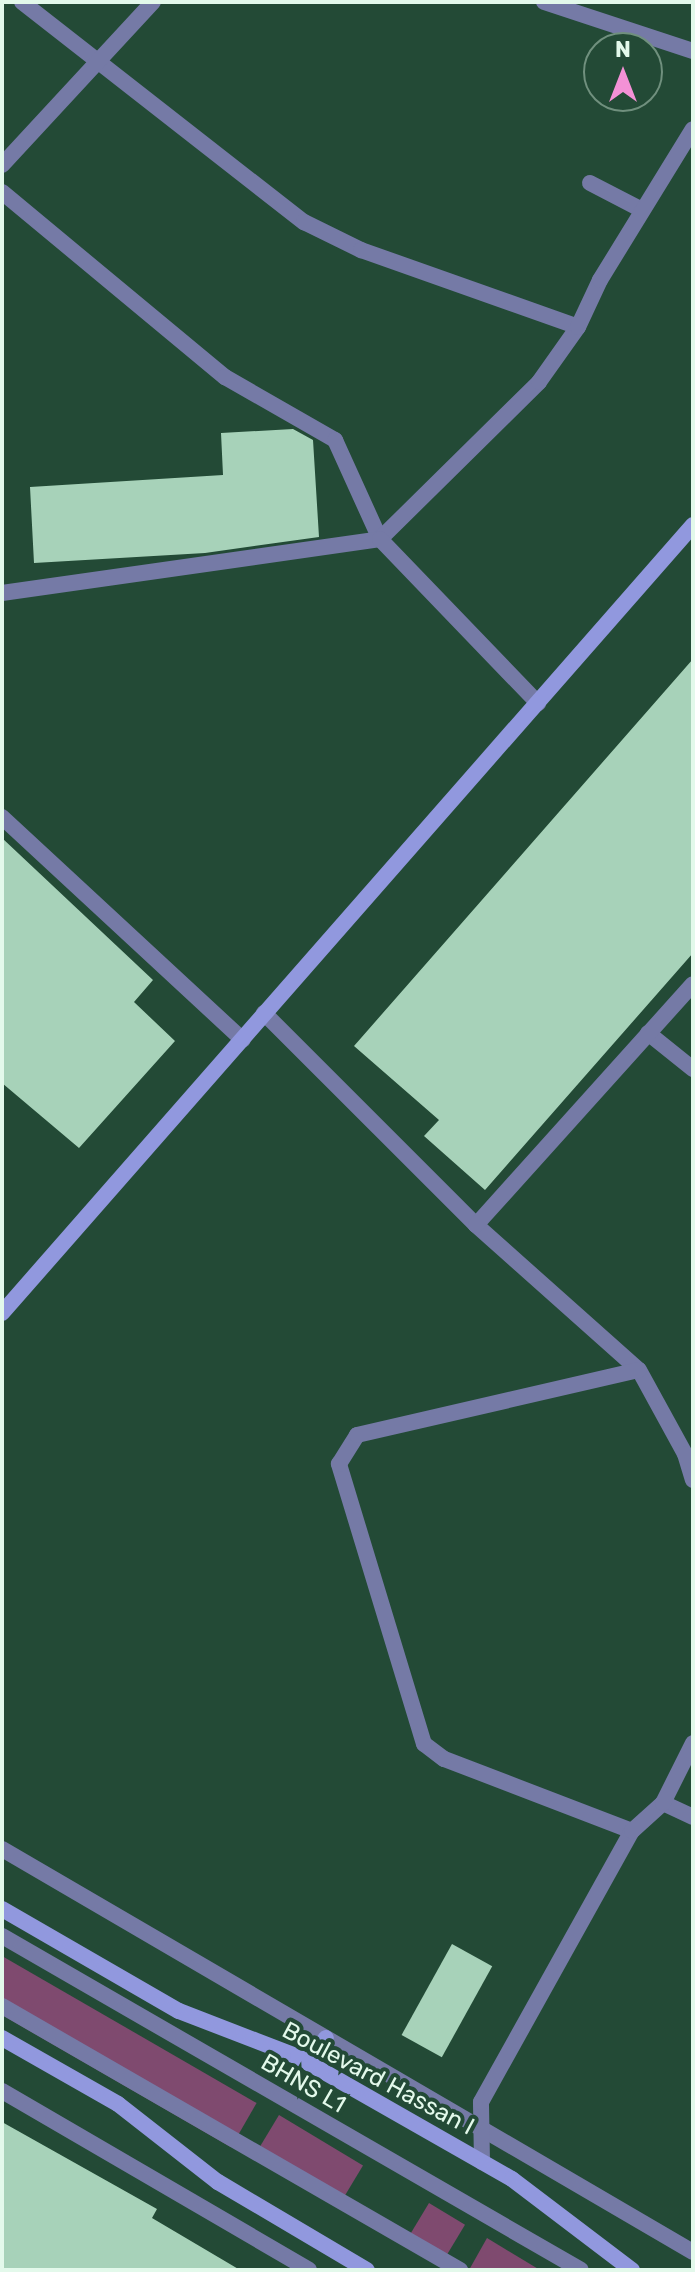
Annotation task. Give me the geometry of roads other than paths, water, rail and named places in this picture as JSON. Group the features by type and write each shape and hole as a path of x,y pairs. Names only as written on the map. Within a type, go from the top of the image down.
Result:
{"main road":[{"path":"2,1313 693,525"},
{"name":"Boulevard Hassan I","path":"2,1909 179,2011 309,2063 482,2162 538,2196 593,2245 632,2270"},
{"path":"2,2038 118,2104 218,2182 367,2270"},
{"path":"309,2063 326,2038"}],"street":[{"path":"22,2 326,235 578,327"},
{"path":"2,165 153,2"},
{"path":"544,2 693,51"},
{"path":"2,593 380,539 539,382 578,327 642,210 693,129"},
{"path":"590,183 642,210"},
{"path":"2,192 225,377 335,440 380,539 538,703"},
{"path":"2,817 243,1040"},
{"path":"476,1225 693,984"},
{"path":"264,1013 476,1225 639,1370 685,1454 693,1480"},
{"path":"648,1033 693,1069"},
{"path":"632,1831 444,1759 424,1744 339,1464 357,1435 639,1370"},
{"path":"482,2162 479,2127 481,2102 632,1831 663,1803 693,1743"},
{"path":"663,1803 693,1817"},
{"path":"2,1849 693,2252"},
{"name":"BHNS L1","path":"2,1936 581,2270"},
{"path":"2,2006 460,2270"},
{"path":"2,2091 309,2270"}]}
